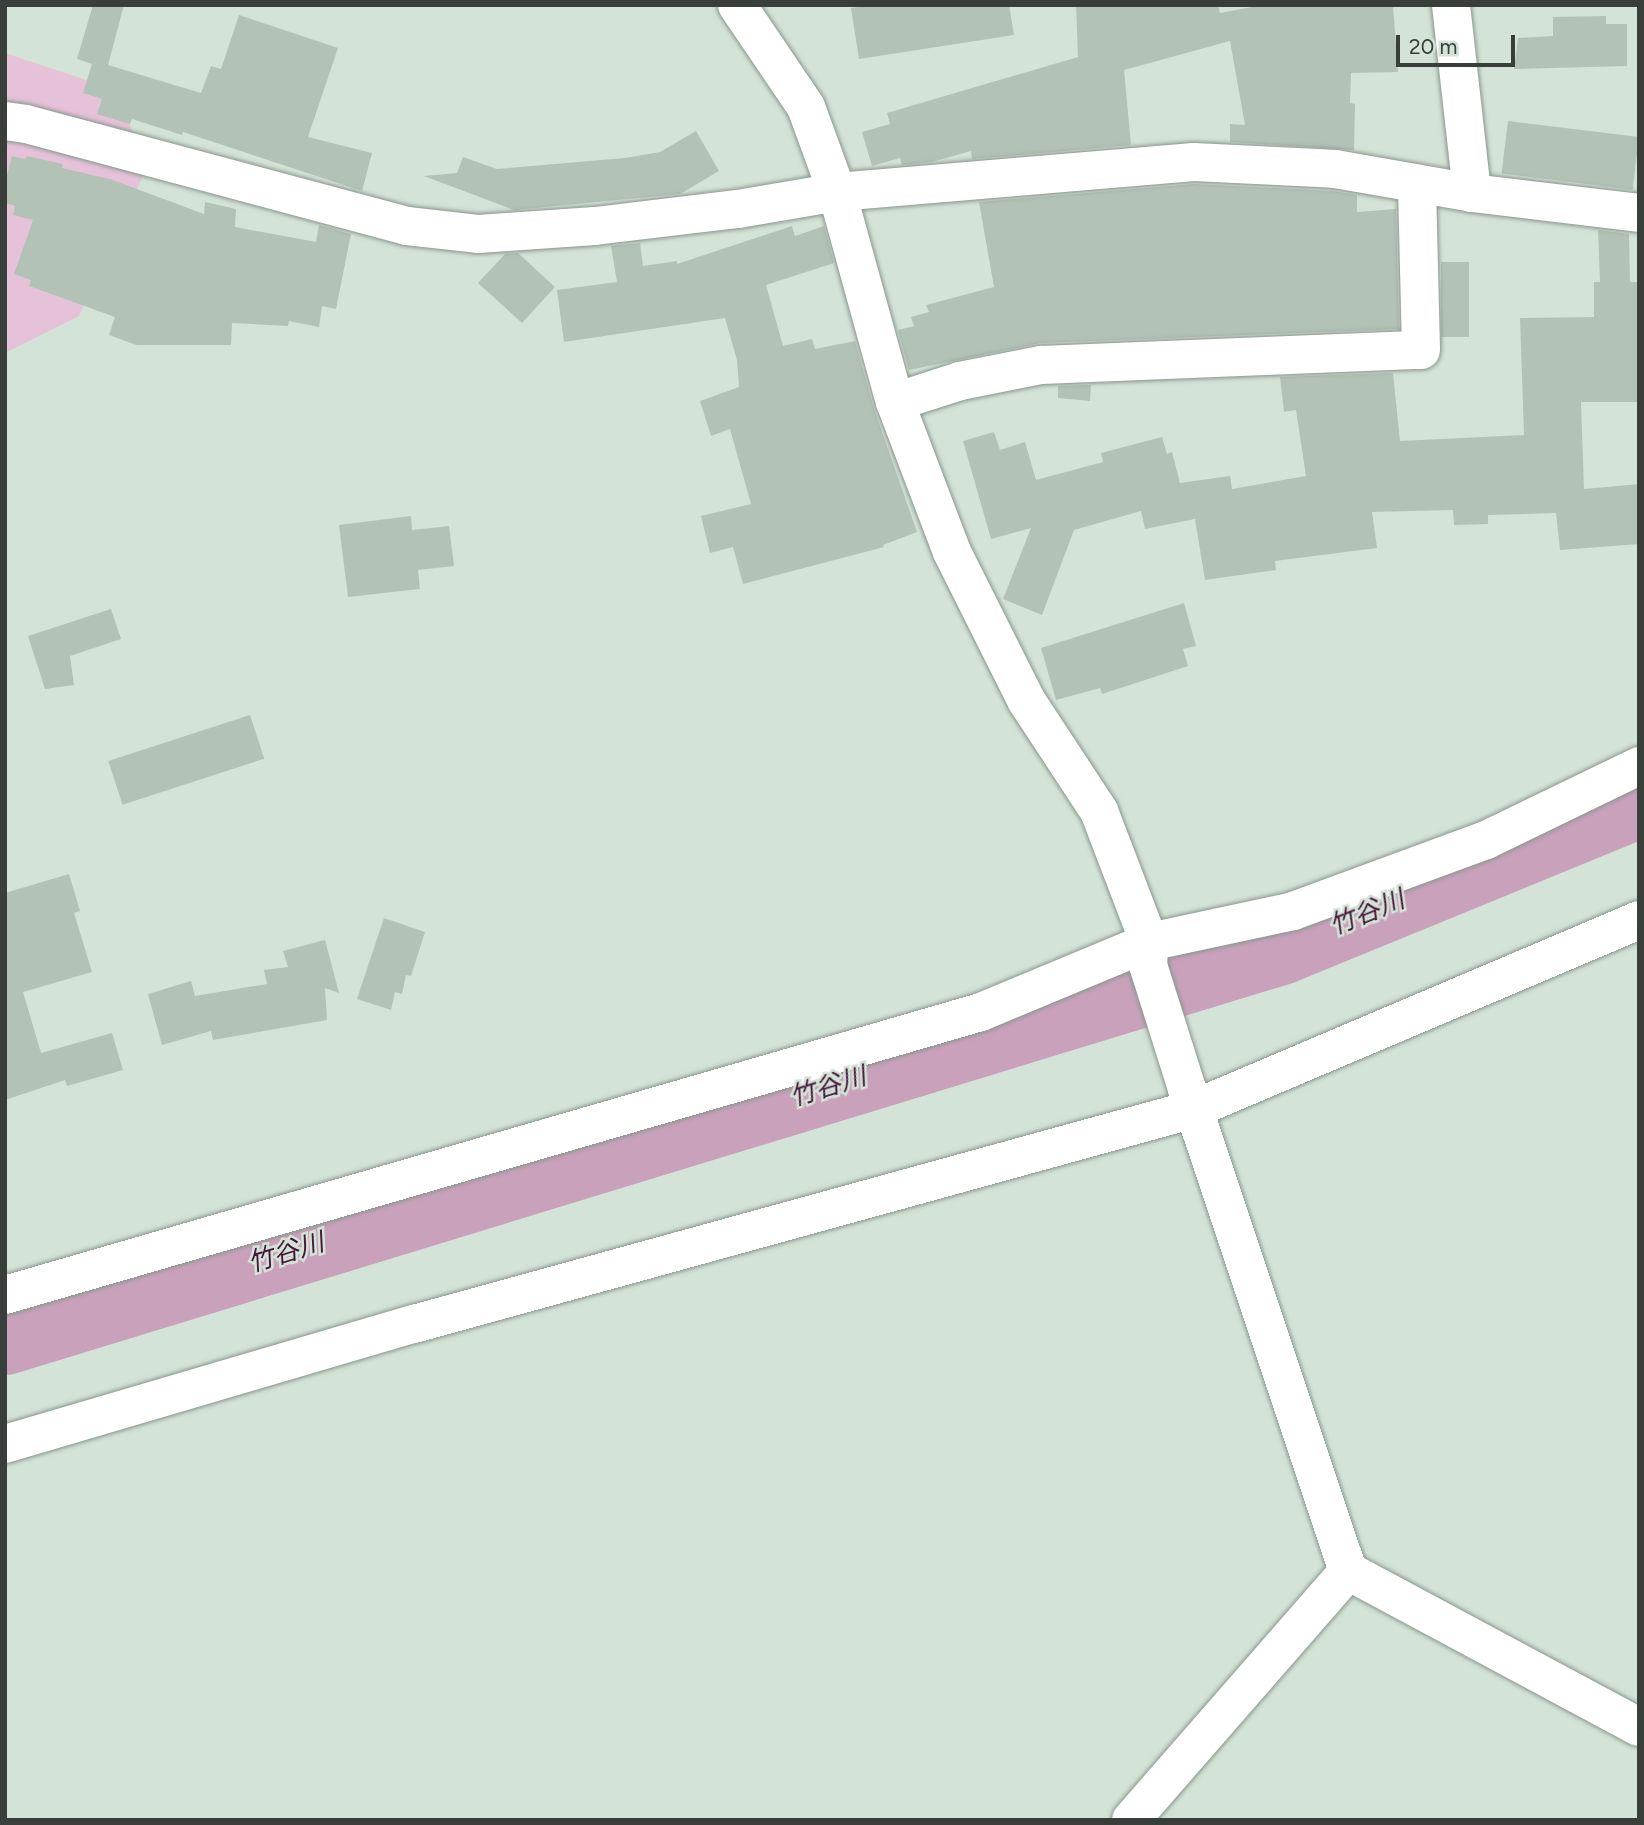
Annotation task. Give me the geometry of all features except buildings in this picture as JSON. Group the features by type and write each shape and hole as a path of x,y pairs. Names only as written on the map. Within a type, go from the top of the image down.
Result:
{"street":[{"path":"737,5 806,107 836,192 895,402 952,552 1026,700 1099,811 1149,953 1191,1099 1348,1571 1639,1727"},
{"path":"1451,5 1472,193"},
{"path":"5,121 26,124 407,226 478,234 595,226 737,209 836,192 1194,162 1335,169 1472,193 1639,213"},
{"path":"895,402 960,381 1041,365 1421,350 1417,184"},
{"path":"5,1295 981,1012 1149,953 1293,911 1486,840 1639,766"},
{"path":"5,1444 1191,1099 1639,920"},
{"path":"1131,1820 1348,1571"}],"shaded area":[{"path":"5,53 120,91 144,174 79,316 5,353"}],"waterway":[{"name":"竹谷川","path":"5,1339 1281,949 1639,802"}]}
